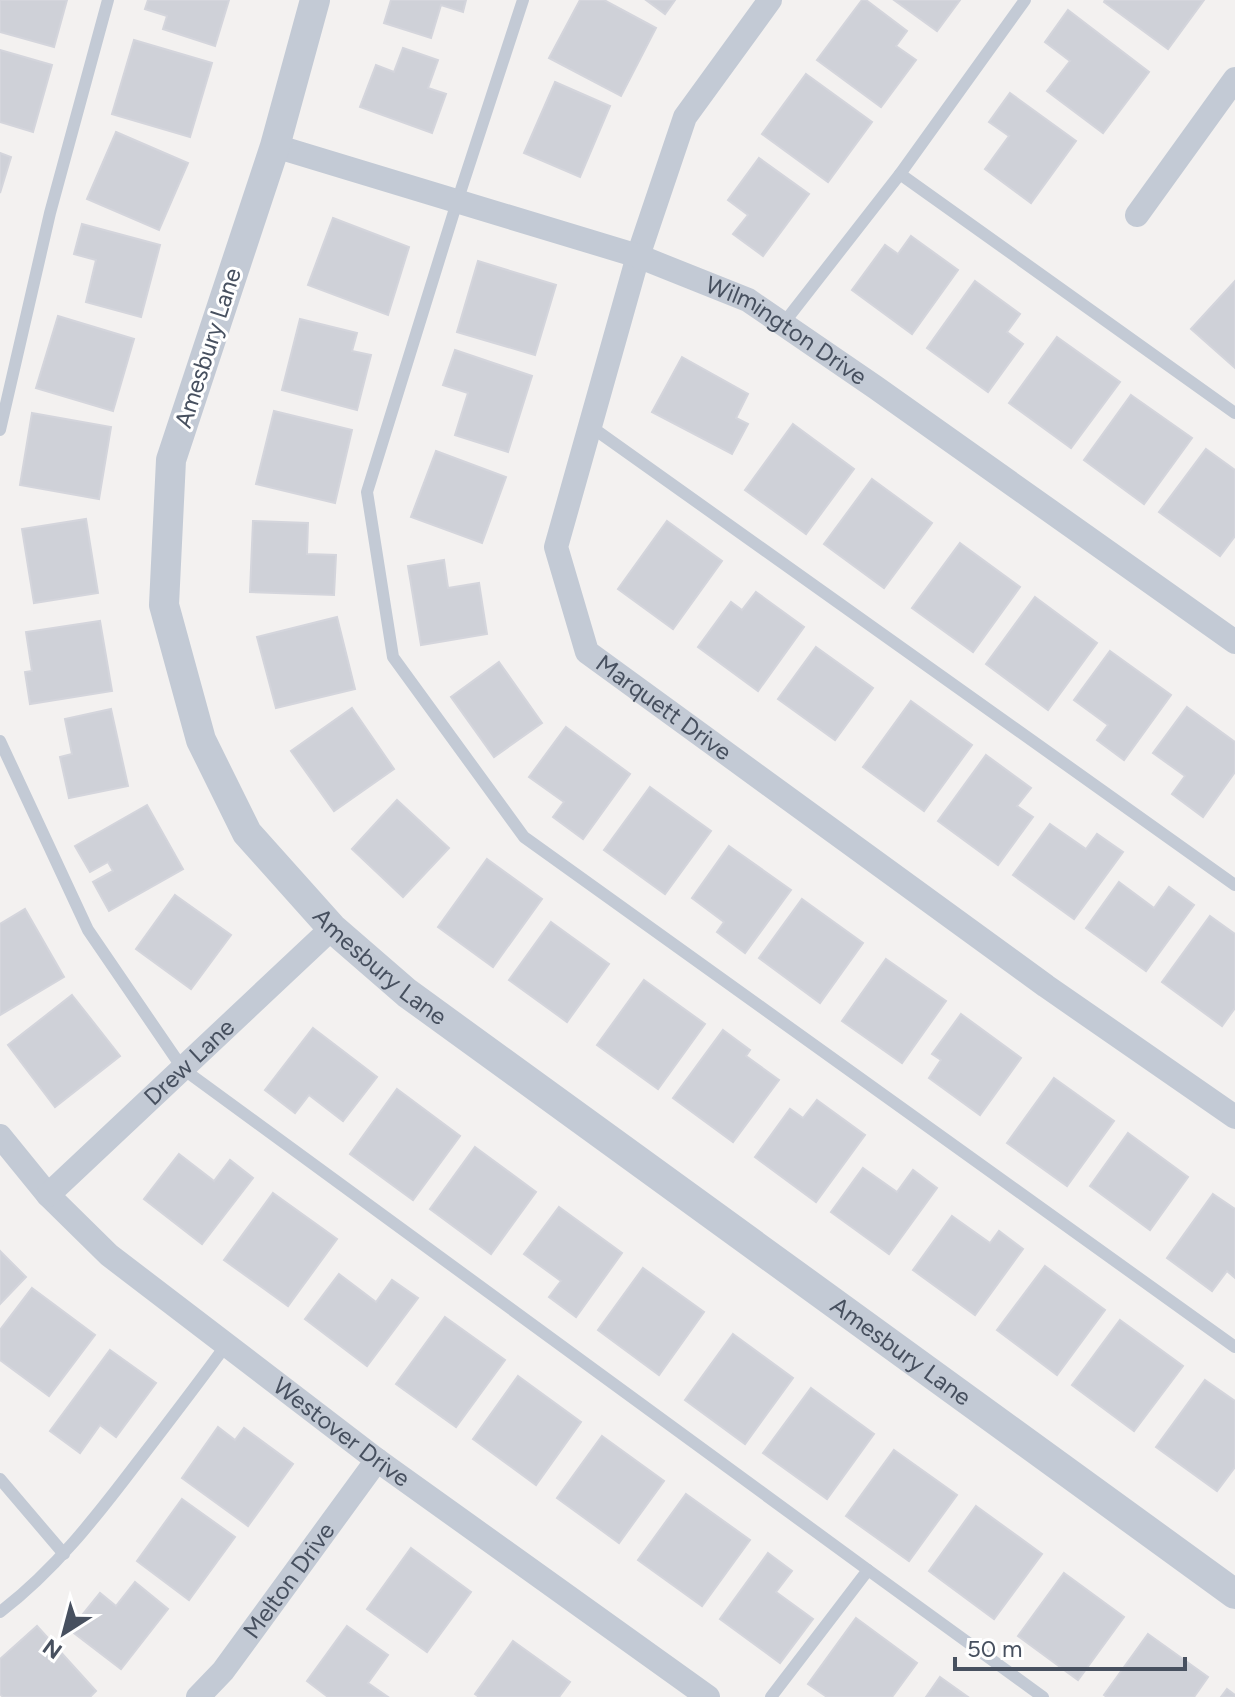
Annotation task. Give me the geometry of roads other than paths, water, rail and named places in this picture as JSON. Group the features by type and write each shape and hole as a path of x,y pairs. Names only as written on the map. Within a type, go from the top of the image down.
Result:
{"street":[{"name":"Amesbury Lane","path":"315,0 275,146 171,460 164,605 201,740 247,833 332,928 407,993 1235,1594"},
{"name":"Marquett Drive","path":"770,0 685,117 638,256 556,547 587,652 1046,986 1235,1117"},
{"path":"1137,215 1235,79"},
{"name":"Wilmington Drive","path":"275,146 638,256 748,300 1235,642"},
{"name":"Drew Lane","path":"48,1195 332,928"},
{"name":"Westover Drive","path":"0,1136 48,1195 109,1255 377,1460 708,1697"},
{"name":"Melton Drive","path":"198,1697 223,1671 377,1460"}],"lane":[{"path":"0,430 50,213 108,0"},
{"path":"523,0 367,492 393,657 524,837 1235,1347"},
{"path":"783,324 900,174 1025,0"},
{"path":"900,174 1235,413"},
{"path":"590,426 1235,885"},
{"path":"0,741 88,930 183,1069 1043,1697"},
{"path":"0,1612 64,1554 226,1345"},
{"path":"0,1479 64,1554"},
{"path":"771,1697 868,1570"}]}
